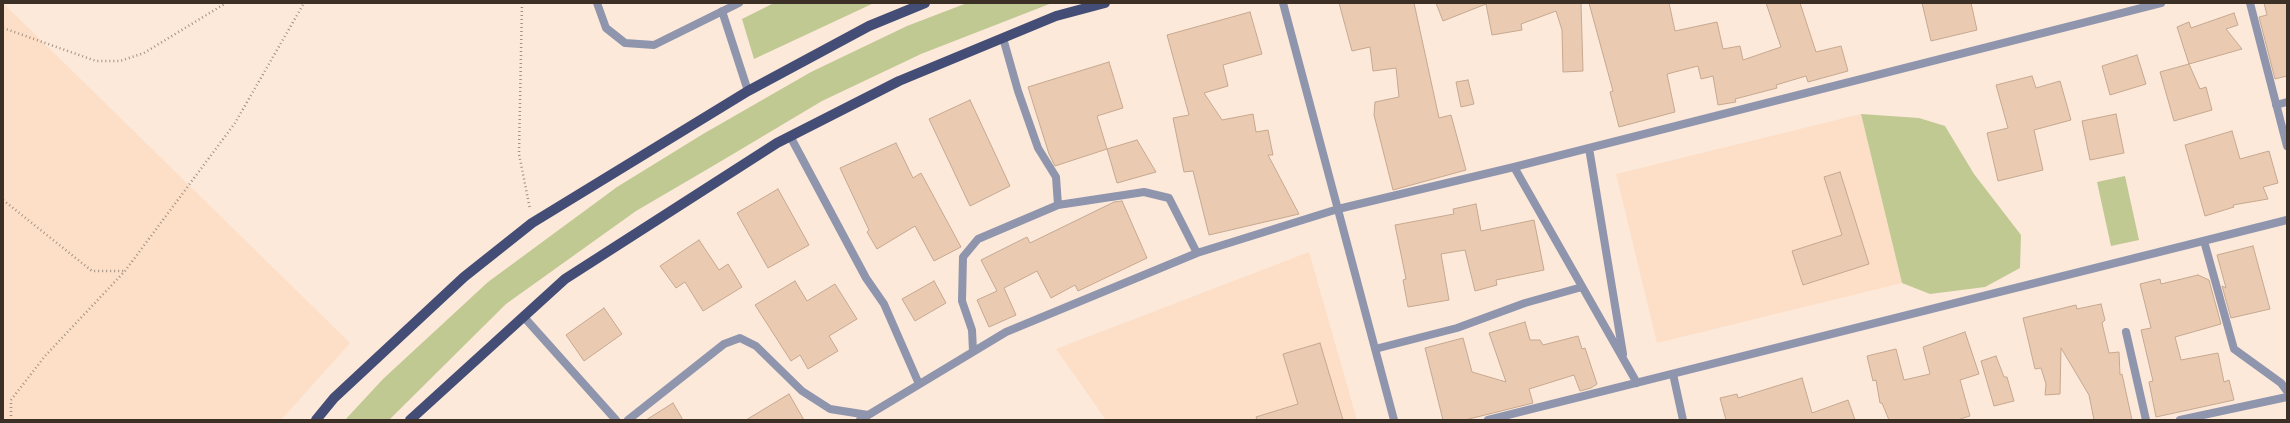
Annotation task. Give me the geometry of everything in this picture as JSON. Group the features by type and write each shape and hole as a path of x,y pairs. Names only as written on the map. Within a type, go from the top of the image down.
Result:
{"main road":[{"path":"316,420 334,398 464,278 532,223 748,91 869,26 925,3"},
{"path":"410,420 565,279 790,136 899,81 1056,16 1105,3"}],"street":[{"path":"597,3 606,28 625,43 654,45 739,3"},
{"path":"1283,3 1394,420"},
{"path":"860,420 1006,332 1197,253 1338,209 1514,167 2161,3"},
{"path":"2250,3 2287,146"},
{"path":"722,11 748,91"},
{"path":"1003,38 1018,91 1038,148 1056,177 1058,205"},
{"path":"2276,105 2287,102"},
{"path":"790,136 866,278 884,304 919,384"},
{"path":"1589,148 1625,361"},
{"path":"1514,167 1637,383"},
{"path":"973,351 972,330 962,301 963,258 978,239 1058,205 1144,192 1169,198 1197,253"},
{"path":"1488,420 2287,220"},
{"path":"2204,241 2234,349 2281,383 2287,391"},
{"path":"1375,349 1457,328 1525,303 1582,287"},
{"path":"523,316 616,420"},
{"path":"2126,332 2146,420"},
{"path":"628,420 724,344 740,338 756,346 802,391 830,409 868,415"},
{"path":"1673,374 1684,420"},
{"path":"2180,420 2287,397"}],"path":[{"path":"3,28 96,61 120,61 144,53 226,3"},
{"path":"11,420 11,400 44,356 124,271 235,122 304,3"},
{"path":"522,3 519,154 532,223"},
{"path":"3,200 92,271 124,271"}],"shaded area":[{"path":"3,3 350,343 281,420 3,420"},
{"path":"1861,114 1902,283 1657,343 1616,174"},
{"path":"1309,252 1357,420 1106,420 1056,349"}],"green space":[{"path":"774,3 874,3 754,59 742,19"},
{"path":"967,3 1052,3 921,54 822,101 636,211 506,304 389,420 345,420 383,379 488,282 617,187 703,134 811,72 907,26"},
{"path":"1861,114 1919,118 1945,126 1974,174 2021,235 2020,268 1985,287 1930,294 1902,283"},
{"path":"2125,176 2139,240 2111,246 2097,182"}],"building":[{"path":"1339,3 1414,3 1439,118 1451,115 1466,170 1393,190 1374,115 1375,102 1399,97 1396,68 1373,71 1370,47 1352,51"},
{"path":"1436,3 1581,3 1583,71 1563,72 1562,30 1556,11 1521,24 1522,30 1492,35 1486,4 1443,21"},
{"path":"1589,3 1669,3 1675,31 1717,22 1723,49 1740,46 1743,60 1781,47 1766,3 1800,3 1816,52 1841,46 1848,71 1808,82 1806,76 1776,85 1777,88 1735,99 1736,102 1718,105 1713,76 1701,79 1698,66 1667,74 1675,112 1619,127 1610,92 1613,91"},
{"path":"1922,3 1971,3 1977,30 1931,41"},
{"path":"2264,3 2287,3 2287,76 2275,79 2259,17 2267,15"},
{"path":"1250,12 1262,54 1223,65 1228,86 1204,93 1222,120 1253,114 1256,132 1268,130 1273,155 1268,155 1299,214 1209,235 1193,171 1184,172 1173,118 1189,115 1167,35"},
{"path":"2234,13 2238,25 2226,29 2242,49 2189,64 2177,27 2189,22 2191,28"},
{"path":"2137,55 2146,84 2110,95 2102,66"},
{"path":"1109,62 1123,108 1097,116 1107,149 1055,166 1049,154 1028,87"},
{"path":"2189,64 2200,89 2206,87 2212,110 2174,121 2160,72"},
{"path":"2032,76 2036,88 2060,81 2071,120 2034,130 2043,170 1998,181 1987,133 2008,128 1996,85"},
{"path":"1468,80 1474,104 1461,107 1456,82"},
{"path":"970,100 1010,186 970,206 929,119"},
{"path":"2116,114 2124,153 2090,160 2082,121"},
{"path":"2232,131 2240,159 2269,151 2278,183 2263,187 2268,199 2233,205 2234,207 2205,216 2185,145"},
{"path":"1137,140 1156,172 1117,183 1107,149"},
{"path":"896,143 913,178 921,173 961,247 934,261 915,226 877,249 867,232 869,230 840,168"},
{"path":"1840,172 1869,264 1803,285 1792,251 1842,235 1824,177"},
{"path":"778,189 809,245 768,268 737,213"},
{"path":"1122,201 1147,258 1078,291 1075,285 1051,298 1037,271 1004,288 1016,315 989,327 977,300 997,291 981,260 1027,237 1030,243 1114,202"},
{"path":"1476,204 1481,231 1534,220 1544,270 1496,280 1497,285 1475,291 1465,250 1441,254 1449,300 1408,307 1403,280 1406,279 1395,225 1454,214 1453,209"},
{"path":"699,240 719,270 728,264 742,287 703,311 685,282 676,288 660,266"},
{"path":"2253,246 2270,309 2231,318 2222,286 2226,288 2217,255"},
{"path":"2198,275 2209,280 2221,324 2175,337 2181,360 2218,353 2224,382 2229,380 2234,400 2156,417 2149,382 2153,381 2141,330 2151,328 2140,284 2160,279 2161,284"},
{"path":"795,281 807,301 835,284 857,319 829,336 838,351 808,369 800,355 791,361 755,305"},
{"path":"934,281 946,303 915,321 902,299"},
{"path":"2101,304 2105,320 2102,323 2109,353 2119,352 2120,375 2122,374 2132,420 2094,420 2089,395 2061,348 2060,394 2045,395 2046,384 2041,368 2035,369 2023,318 2076,305 2077,309"},
{"path":"604,308 622,334 584,361 566,335"},
{"path":"1525,322 1530,340 1540,340 1543,345 1578,336 1582,349 1585,348 1597,384 1591,388 1580,391 1574,375 1529,389 1533,403 1465,420 1443,420 1425,348 1463,338 1472,372 1506,382 1489,333"},
{"path":"1965,332 1979,374 1960,380 1970,416 1957,420 1889,420 1882,403 1880,403 1876,380 1873,381 1867,356 1896,349 1904,380 1930,374 1923,347"},
{"path":"1320,343 1343,420 1257,420 1256,417 1298,404 1283,354"},
{"path":"1996,356 2004,377 2007,377 2014,401 1994,406 1981,361"},
{"path":"1802,378 1812,413 1848,400 1855,420 1726,420 1720,398 1737,394 1738,398"},
{"path":"789,394 804,420 746,420"},
{"path":"673,403 683,420 646,420"}]}
